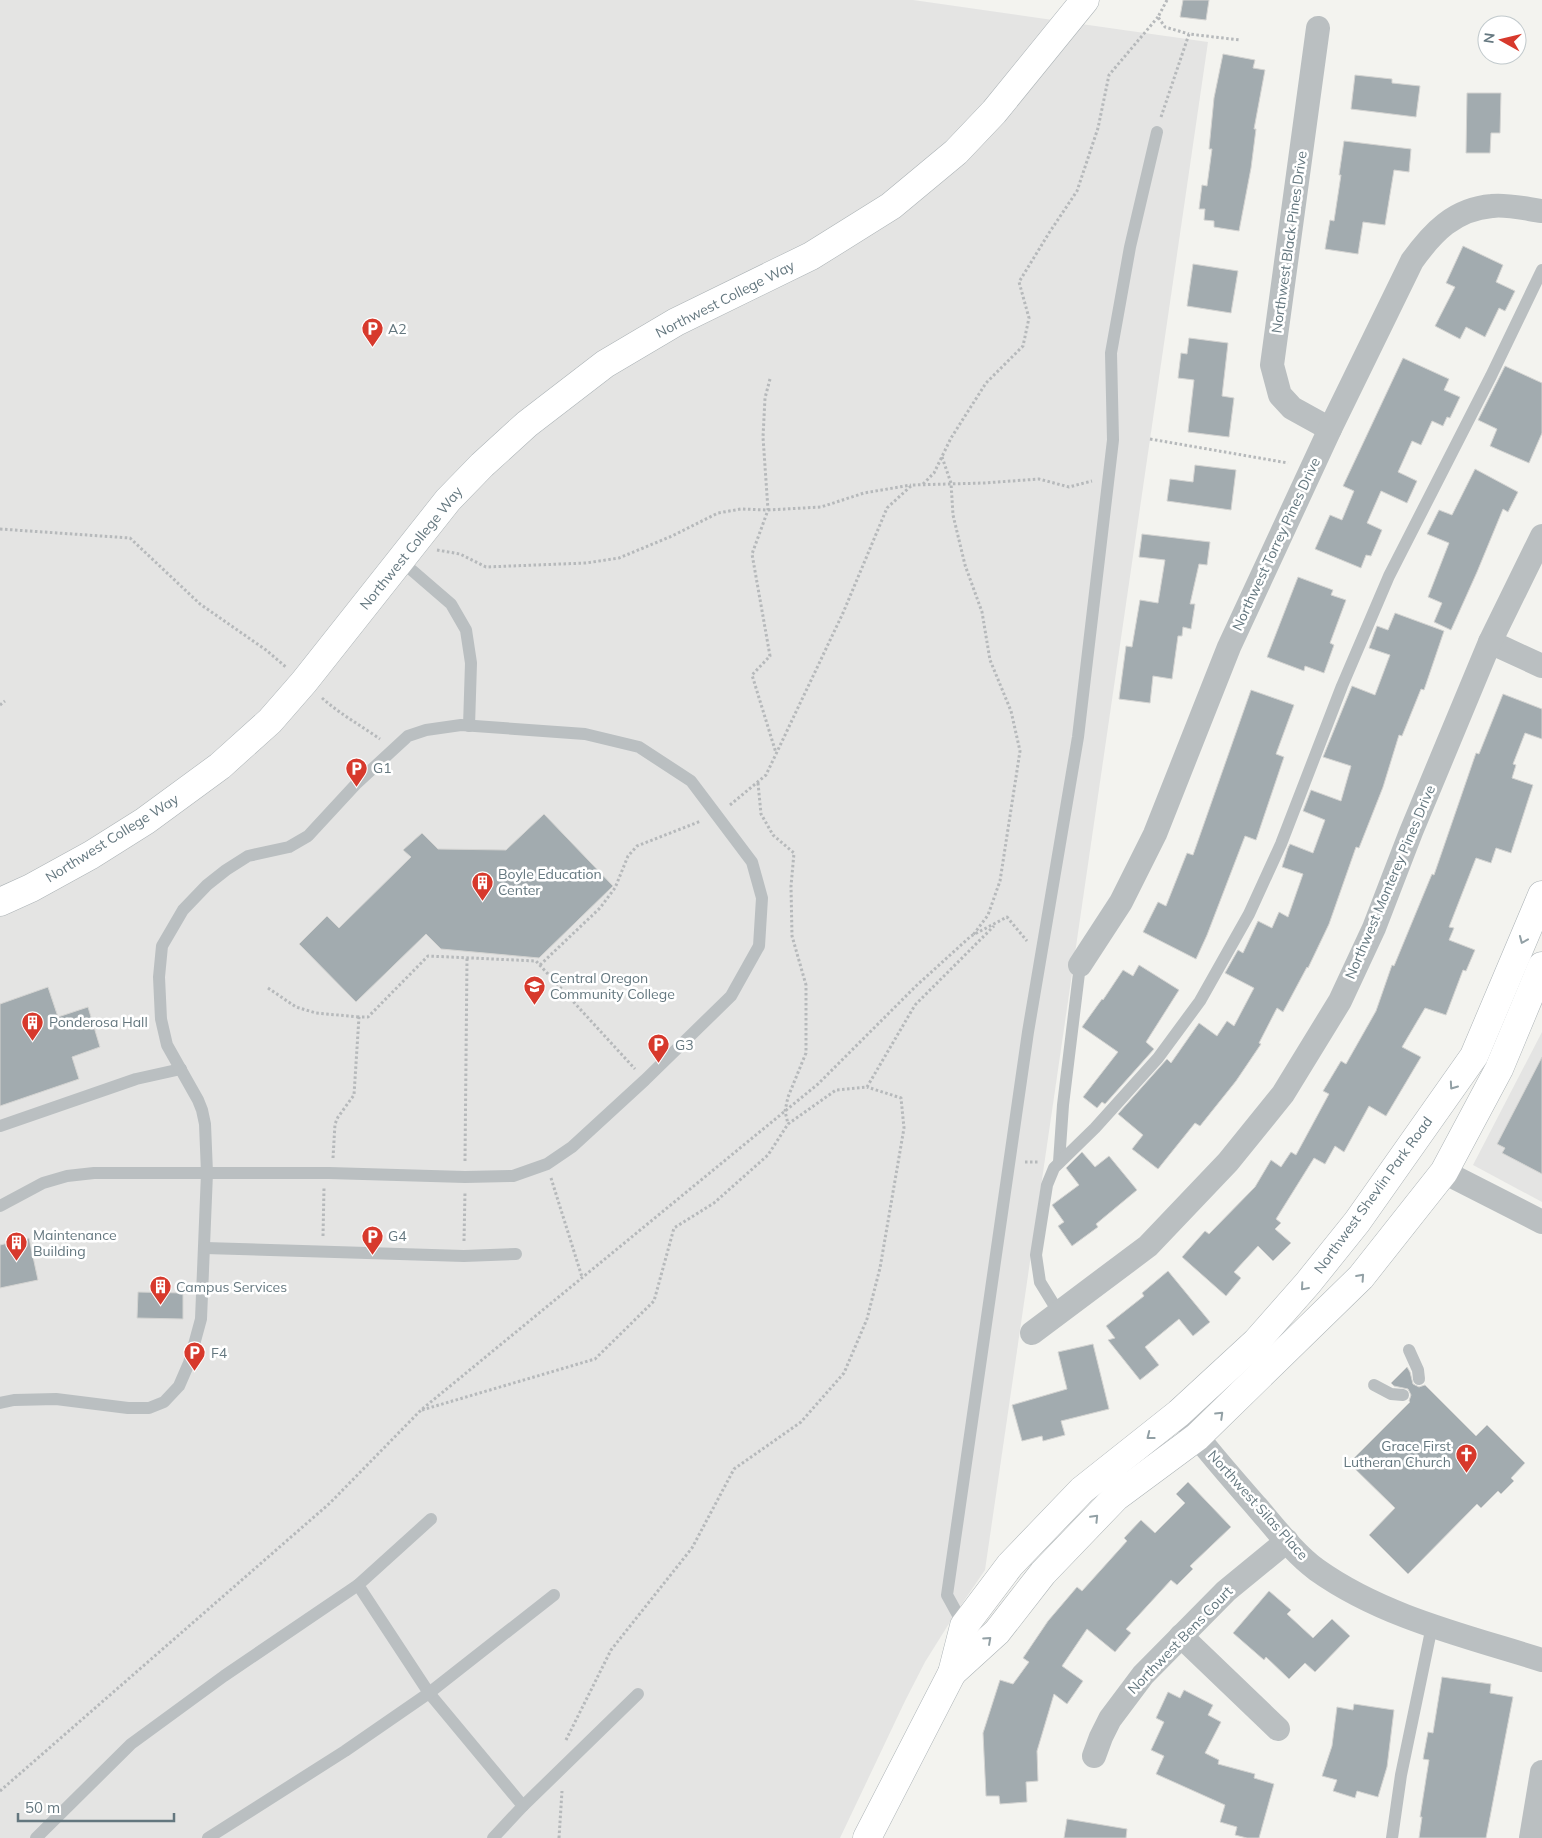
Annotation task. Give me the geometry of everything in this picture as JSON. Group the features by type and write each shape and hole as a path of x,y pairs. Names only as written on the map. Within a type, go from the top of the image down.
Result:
{"main road":[{"name":"Northwest College Way","path":"0,902 31,888 91,854 145,821 199,782 270,721 304,682 448,500 482,465 527,424 605,364 676,322 812,256 891,206 956,152 994,112 1085,0"},
{"name":"Northwest Shevlin Park Road","path":"867,1838 952,1673 964,1626 1010,1565 1082,1490 1179,1413 1256,1342 1357,1222 1474,1056 1542,896"},
{"name":"Northwest Shevlin Park Road","path":"952,1673 997,1632 1043,1573 1116,1497 1197,1437 1361,1277 1444,1172 1499,1069 1542,966"}],"street":[{"name":"Northwest Black Pines Drive","path":"1318,28 1272,365 1280,395 1292,408 1330,429"},
{"name":"Northwest Torrey Pines Drive","path":"1080,965 1120,902 1155,834 1229,647 1330,429 1412,262 1429,238 1446,223 1466,212 1492,206 1542,211"},
{"name":"Northwest Monterey Pines Drive","path":"1032,1333 1148,1246 1228,1162 1282,1094 1340,1001 1374,928 1411,832 1490,642 1542,536"},
{"path":"1490,642 1542,666"},
{"path":"1444,1172 1542,1222"},
{"name":"Northwest Silas Place","path":"1179,1413 1197,1437 1287,1541 1316,1569 1364,1598 1432,1626 1542,1660"},
{"name":"Northwest Bens Court","path":"1094,1756 1110,1719 1143,1675 1226,1591 1287,1541"},
{"path":"1181,1636 1278,1729"},
{"path":"1531,1838 1542,1772"}],"lane":[{"path":"964,1626 947,1595 1040,957 1078,737 1113,440 1111,353 1130,247 1156,132"},
{"path":"1059,1313 1040,1282 1036,1255 1047,1185 1054,1168 1095,1128 1158,1058 1200,1001 1249,914 1281,844 1342,686 1389,576 1491,376 1542,270"},
{"path":"407,551 451,604 466,630 471,663 469,726"},
{"path":"0,1206 43,1183 67,1176 94,1173 207,1173 329,1173 465,1177 513,1176 547,1164 572,1147 645,1080 731,996 760,946 762,898 752,862 718,815 690,781 639,746 585,734 469,726 426,730 408,736 357,783 308,836 289,847 248,856 226,870 208,885 183,910 162,946 159,977 161,1019 167,1045 202,1110 205,1124 207,1173 203,1292 199,1328 189,1363 178,1386 164,1402 149,1408 128,1408 56,1399 14,1400 0,1403"},
{"path":"1059,1162 1063,1105 1080,965"},
{"path":"0,1126 136,1079 181,1069"},
{"path":"205,1248 464,1256 516,1254"},
{"path":"1409,1350 1418,1370 1419,1379"},
{"path":"1374,1384 1391,1394 1403,1395"},
{"path":"35,1838 131,1744 224,1676 358,1585 431,1519"},
{"path":"358,1585 429,1693 523,1806"},
{"path":"208,1838 345,1751 429,1693 554,1595"},
{"path":"1392,1838 1401,1775 1432,1626"},
{"path":"493,1838 523,1806 638,1694"}],"path":[{"path":"922,485 934,473 951,438 986,383 1023,346 1029,318 1019,282 1076,191 1098,128 1109,74 1158,18 1167,0"},
{"path":"1158,18 1165,27 1189,34 1240,40"},
{"path":"1156,132 1189,34"},
{"path":"770,378 765,398 763,436 768,510 752,554 770,656 752,675 776,754"},
{"path":"1150,440 1288,463"},
{"path":"0,1791 330,1503 421,1410 818,1084 916,986 972,936 988,915 1000,880 1020,751 1011,711 990,660 982,612 965,565 953,514 951,484 942,456"},
{"path":"407,551 438,550 460,554 486,567 586,564 620,558 672,536 718,513 740,509 768,510 821,507 864,492 912,485 1039,479 1069,487 1109,477"},
{"path":"540,965 600,908 615,888 628,856 637,846 718,815 766,775 843,613 887,508 912,485"},
{"path":"0,529 130,538 200,604 266,650 339,713 360,725 394,750"},
{"path":"0,705 5,701"},
{"path":"758,782 761,814 773,835 794,853 791,886 792,936 806,985 806,1053 788,1097 785,1111 788,1124"},
{"path":"972,936 1007,917 1040,957"},
{"path":"867,1087 915,1005 998,922"},
{"path":"268,988 296,1007 316,1013 368,1018 428,956 536,961 645,1080"},
{"path":"464,1256 467,958"},
{"path":"322,1252 324,1188 333,1161 335,1124 354,1095 359,1017"},
{"path":"421,1410 594,1359 654,1301 674,1228 714,1203 768,1155 788,1124 836,1090 867,1087 901,1098 904,1128 880,1268 867,1319 844,1373 801,1422 734,1469 692,1548 611,1650 565,1740 559,1838"},
{"path":"1009,1161 1059,1162"},
{"path":"547,1164 582,1278"}],"shaded area":[{"name":"Central Oregon Community College","path":"0,0 913,0 1208,42 985,1570 925,1662 840,1838 0,1838"},
{"path":"1542,1032 1542,1202 1473,1165"}],"building":[{"path":"1183,0 1209,0 1206,20 1180,17"},
{"path":"1223,54 1255,60 1253,68 1265,70 1254,129 1256,129 1251,168 1239,231 1214,227 1214,221 1204,220 1205,209 1199,209 1202,185 1207,186 1212,149 1209,149 1214,98"},
{"path":"1355,75 1392,79 1392,83 1420,86 1416,117 1351,109"},
{"path":"1467,93 1501,93 1500,133 1491,133 1490,153 1466,153"},
{"path":"1344,141 1411,149 1409,172 1394,170 1385,225 1363,222 1358,254 1325,249 1330,220 1334,221"},
{"path":"1463,246 1503,265 1496,282 1515,291 1505,311 1499,308 1485,337 1466,327 1460,339 1435,326 1455,287 1446,283"},
{"path":"1193,264 1238,271 1231,313 1187,306"},
{"path":"1189,338 1228,343 1222,396 1234,398 1229,437 1188,432 1194,380 1178,378 1181,353 1187,354"},
{"path":"1403,358 1449,379 1444,390 1460,397 1450,418 1447,417 1443,426 1432,421 1421,445 1412,441 1398,472 1417,481 1407,503 1381,491 1367,523 1382,530 1371,556 1366,555 1361,568 1315,549 1330,515 1342,520 1354,491 1343,486"},
{"path":"1505,366 1542,383 1542,433 1529,463 1490,446 1497,429 1478,420"},
{"path":"1195,465 1236,470 1231,510 1167,501 1170,479 1193,482"},
{"path":"1475,469 1518,492 1508,512 1503,509 1451,630 1434,622 1442,603 1428,597 1449,543 1427,534 1439,510 1452,515"},
{"path":"1142,534 1210,542 1207,565 1199,564 1190,604 1195,604 1191,629 1183,627 1182,636 1178,636 1172,679 1153,676 1150,703 1119,699 1126,646 1132,647 1140,600 1158,603 1165,560 1139,557"},
{"path":"1298,577 1333,590 1331,595 1346,600 1330,643 1334,645 1324,673 1305,666 1304,671 1267,657"},
{"path":"1395,613 1444,631 1424,690 1421,689 1402,736 1399,735 1383,787 1359,848 1356,847 1329,924 1308,968 1283,1012 1277,1008 1259,1043 1261,1044 1236,1081 1200,1126 1195,1123 1158,1169 1132,1149 1143,1135 1118,1114 1167,1059 1171,1063 1199,1023 1217,1036 1227,1021 1234,1026 1254,988 1225,973 1238,950 1243,953 1258,921 1272,928 1279,912 1288,917 1303,874 1282,867 1288,848 1290,844 1313,853 1325,820 1303,811 1311,790 1341,801 1351,766 1323,757 1352,686 1375,695 1390,655 1369,648 1377,626 1388,630"},
{"path":"1251,690 1294,705 1276,754 1284,757 1256,840 1245,836 1196,959 1143,932 1158,902 1166,906 1187,853 1193,855"},
{"path":"1503,694 1542,709 1542,739 1525,733 1513,764 1516,765 1512,778 1533,785 1511,853 1496,848 1491,863 1476,858 1449,927 1454,928 1449,940 1475,950 1466,971 1463,970 1446,1015 1425,1008 1402,1047 1421,1057 1386,1116 1369,1106 1344,1152 1335,1146 1325,1164 1314,1158 1276,1219 1281,1223 1275,1229 1291,1243 1273,1261 1258,1246 1234,1272 1241,1278 1226,1296 1182,1257 1205,1231 1209,1234 1255,1187 1271,1160 1281,1167 1291,1152 1296,1155 1329,1094 1323,1091 1341,1061 1346,1064 1376,1011 1392,965 1394,966 1432,874 1434,875 1476,753 1479,754"},
{"name":"Boyle Education Center","path":"544,814 613,886 539,958 441,949 426,934 356,1002 299,944 327,916 339,928 411,857 403,850 422,833 438,849 506,850"},
{"path":"1139,965 1179,990 1146,1042 1154,1049 1105,1104 1102,1102 1097,1108 1083,1097 1118,1052 1082,1027 1123,970 1133,976"},
{"name":"Ponderosa Hall","path":"48,987 58,1017 88,1007 100,1047 72,1057 79,1079 0,1106 0,1004"},
{"path":"1542,1057 1542,1174 1502,1153 1505,1148 1497,1144"},
{"path":"1082,1152 1095,1167 1109,1156 1137,1190 1096,1224 1098,1227 1072,1246 1058,1226 1064,1222 1052,1205 1079,1185 1066,1168"},
{"name":"Maintenance Building","path":"29,1238 38,1280 0,1288 0,1245"},
{"path":"1168,1271 1210,1322 1193,1336 1179,1319 1145,1347 1159,1365 1140,1380 1108,1340 1115,1338 1106,1326 1144,1296 1142,1293"},
{"name":"Campus Services","path":"138,1292 183,1293 183,1319 137,1318"},
{"path":"1093,1344 1109,1409 1061,1421 1065,1435 1043,1441 1042,1436 1022,1441 1012,1405 1067,1389 1058,1352"},
{"name":"Grace First Lutheran Church","path":"1407,1367 1413,1384 1419,1387 1425,1385 1476,1436 1487,1425 1525,1463 1511,1478 1514,1481 1501,1494 1498,1491 1481,1508 1477,1504 1408,1574 1369,1535 1395,1508 1349,1463 1410,1402 1411,1395 1408,1389 1394,1386 1391,1383"},
{"path":"1188,1482 1231,1527 1190,1566 1193,1569 1177,1585 1171,1580 1126,1629 1131,1633 1115,1652 1087,1629 1062,1666 1083,1681 1067,1704 1054,1694 1037,1751 1038,1781 1026,1782 1027,1802 1000,1804 999,1796 986,1796 983,1733 1000,1680 1013,1684 1029,1662 1023,1658 1048,1621 1077,1587 1082,1591 1127,1541 1124,1538 1141,1520 1155,1533 1185,1503 1176,1494"},
{"path":"1269,1591 1291,1610 1287,1614 1313,1638 1332,1619 1350,1636 1315,1672 1305,1663 1289,1679 1266,1657 1264,1660 1233,1633"},
{"path":"1442,1677 1491,1684 1490,1693 1513,1697 1486,1838 1419,1838 1422,1817 1420,1817 1429,1760 1423,1759 1428,1732 1433,1733"},
{"path":"1184,1690 1213,1705 1208,1715 1221,1722 1205,1753 1219,1760 1218,1764 1255,1774 1254,1778 1274,1784 1259,1838 1235,1835 1237,1827 1220,1822 1225,1805 1156,1774 1164,1756 1151,1750 1164,1722 1156,1718 1168,1692 1180,1698"},
{"path":"1354,1704 1394,1710 1387,1767 1378,1797 1357,1791 1355,1798 1333,1791 1337,1780 1322,1776 1332,1746 1337,1707 1353,1710"},
{"path":"1067,1819 1127,1829 1126,1838 1064,1838"}],"place":[{"name":"A2","path":"372,348"},
{"name":"G1","path":"357,787"},
{"name":"Boyle Education Center","path":"482,901"},
{"name":"Central Oregon Community College","path":"534,1005"},
{"name":"Ponderosa Hall","path":"33,1041"},
{"name":"G3","path":"659,1064"},
{"name":"G4","path":"372,1255"},
{"name":"Maintenance Building","path":"17,1262"},
{"name":"Campus Services","path":"160,1306"},
{"name":"F4","path":"195,1372"},
{"name":"Grace First Lutheran Church","path":"1467,1473"}]}
